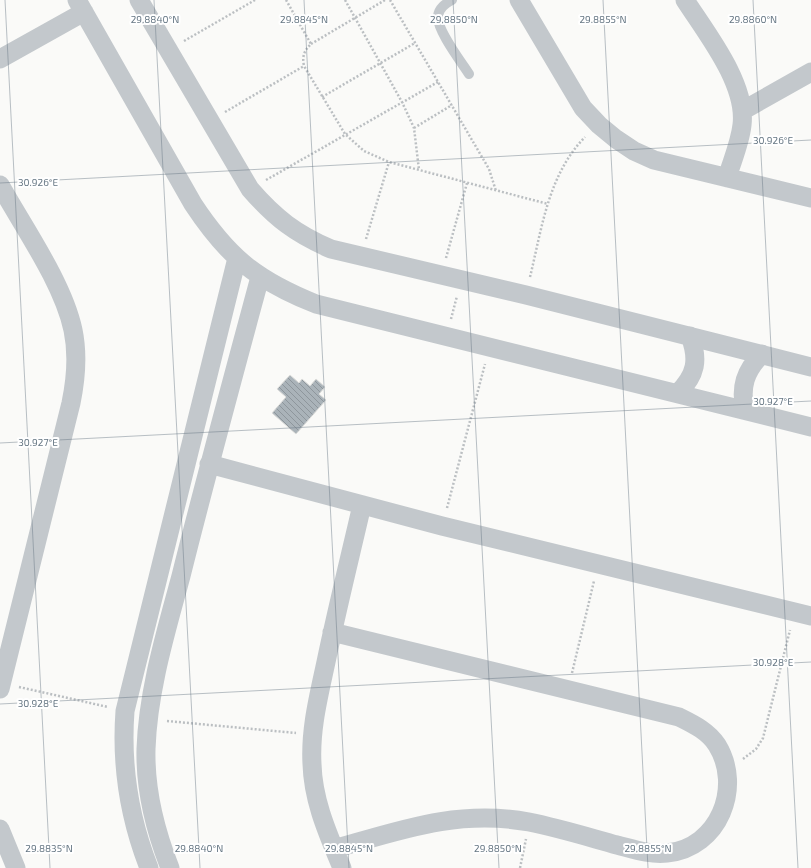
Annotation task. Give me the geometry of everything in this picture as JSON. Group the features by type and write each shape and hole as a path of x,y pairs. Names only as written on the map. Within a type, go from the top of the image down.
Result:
{"street":[{"path":"139,0 209,122 250,189 266,209 286,226 308,239 331,249 361,257 526,295 811,367"},
{"path":"519,0 583,108 599,125 622,143 654,160 811,198"},
{"path":"685,0 731,74 741,98 742,111 740,138 726,178"},
{"path":"0,59 80,6 193,204 211,231 237,258 260,277 286,292 316,304 811,427"},
{"path":"742,111 811,72"},
{"path":"0,186 62,296 73,331 76,367 71,403 1,686"},
{"path":"149,868 135,827 126,785 123,748 125,711 237,258"},
{"path":"170,868 159,839 150,802 147,779 146,749 154,680 209,464 260,277"},
{"path":"678,394 687,384 693,373 695,360 694,348 690,336"},
{"path":"745,410 743,386 746,374 753,363 762,354"},
{"path":"209,464 442,526 803,614"},
{"path":"342,868 323,822 315,793 312,764 312,734 332,632 362,505"},
{"path":"332,632 679,716 700,727 717,744 726,766 729,790 723,812 709,832 690,846 668,853 644,852 530,822 496,818 447,819 419,825 334,849"},
{"path":"0,829 16,868"}],"lane":[{"path":"452,0 443,6 440,11 438,23 469,74"}],"path":[{"path":"168,50 255,0"},
{"path":"286,0 311,44"},
{"path":"345,0 402,102 414,128 419,170"},
{"path":"385,0 311,44 305,50 303,58 304,66 346,134 364,151 389,162 548,204"},
{"path":"390,0 489,169 496,191"},
{"path":"322,97 415,43"},
{"path":"209,122 304,66"},
{"path":"250,189 438,82"},
{"path":"414,128 452,105"},
{"path":"526,295 548,204 561,168 571,152 599,125"},
{"path":"361,257 389,162"},
{"path":"441,276 467,183"},
{"path":"447,336 461,280"},
{"path":"442,526 490,346"},
{"path":"568,690 598,565"},
{"path":"726,766 744,759 756,749 763,738 803,614"},
{"path":"1,686 125,711"},
{"path":"149,719 312,734"},
{"path":"520,868 530,822"}],"building":[{"path":"290,375 299,383 302,379 310,386 316,379 325,387 319,394 326,400 296,434 272,413 286,397 277,389"}]}
